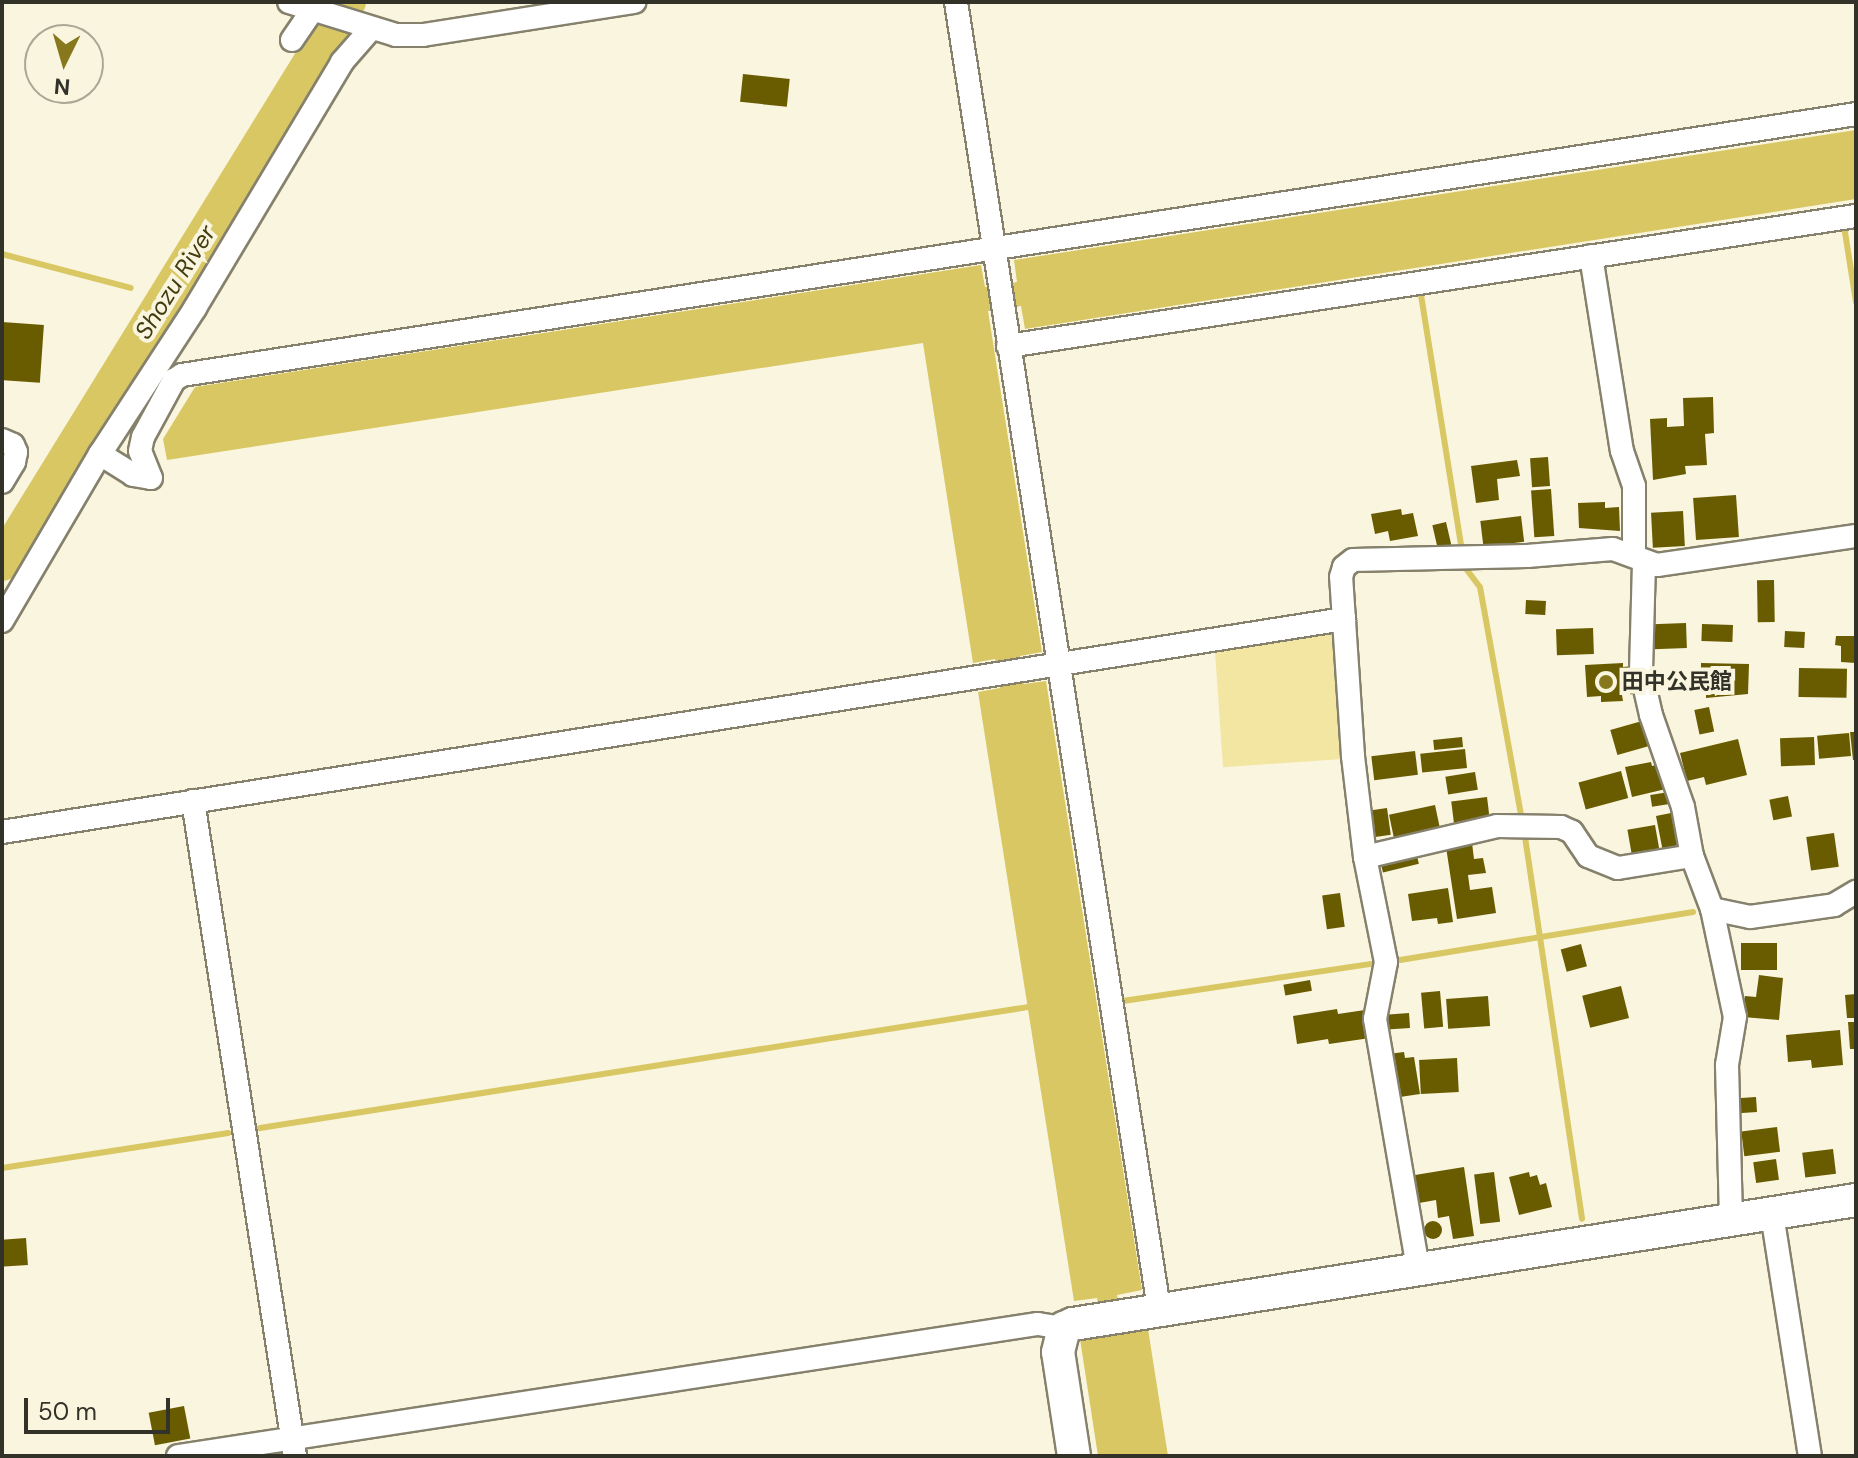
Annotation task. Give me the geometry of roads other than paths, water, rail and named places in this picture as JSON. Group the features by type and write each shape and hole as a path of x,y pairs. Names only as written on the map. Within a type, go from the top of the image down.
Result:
{"street":[{"path":"289,2 315,6 366,28 396,35 423,35 634,2"},
{"path":"956,2 1159,1309"},
{"path":"292,40 315,6"},
{"path":"2,621 100,454 195,308 342,62 366,28"},
{"path":"100,454 133,475 151,478 140,451 143,437 174,380 182,375 992,246 1856,114"},
{"path":"1008,346 1856,216"},
{"path":"1591,256 1622,451 1634,486 1641,671 1651,715 1683,807 1692,856 1712,909 1735,1017 1727,1065 1731,1220"},
{"path":"2,440 13,445 16,452 14,462 2,482"},
{"path":"1418,1268 1375,1019 1386,962 1365,857 1353,756 1341,577 1344,567 1353,560 1527,556 1613,549 1657,565 1856,536"},
{"path":"2,832 1344,619"},
{"path":"193,801 294,1448"},
{"path":"1365,857 1497,826 1561,827 1572,832 1588,856 1618,868 1692,856"},
{"path":"1712,909 1750,917 1834,905 1856,892"},
{"path":"178,1456 294,1448 1038,1324 1064,1328 1159,1309 1856,1200"},
{"path":"1772,1214 1810,1456"},
{"path":"1064,1328 1058,1352 1074,1456"}],"waterway":[{"name":"Shozu River","path":"2,563 348,2"},
{"path":"1844,226 1856,302"},
{"path":"2,254 131,288"},
{"path":"1421,295 1461,544"},
{"path":"1464,566 1480,587 1521,814"},
{"path":"1525,837 1582,1219"},
{"path":"1400,960 1693,912"},
{"path":"1123,1001 1371,964"},
{"path":"260,1128 1028,1007"},
{"path":"2,1168 228,1133"}],"place":[{"name":"田中公民館","path":"1606,682"}]}
